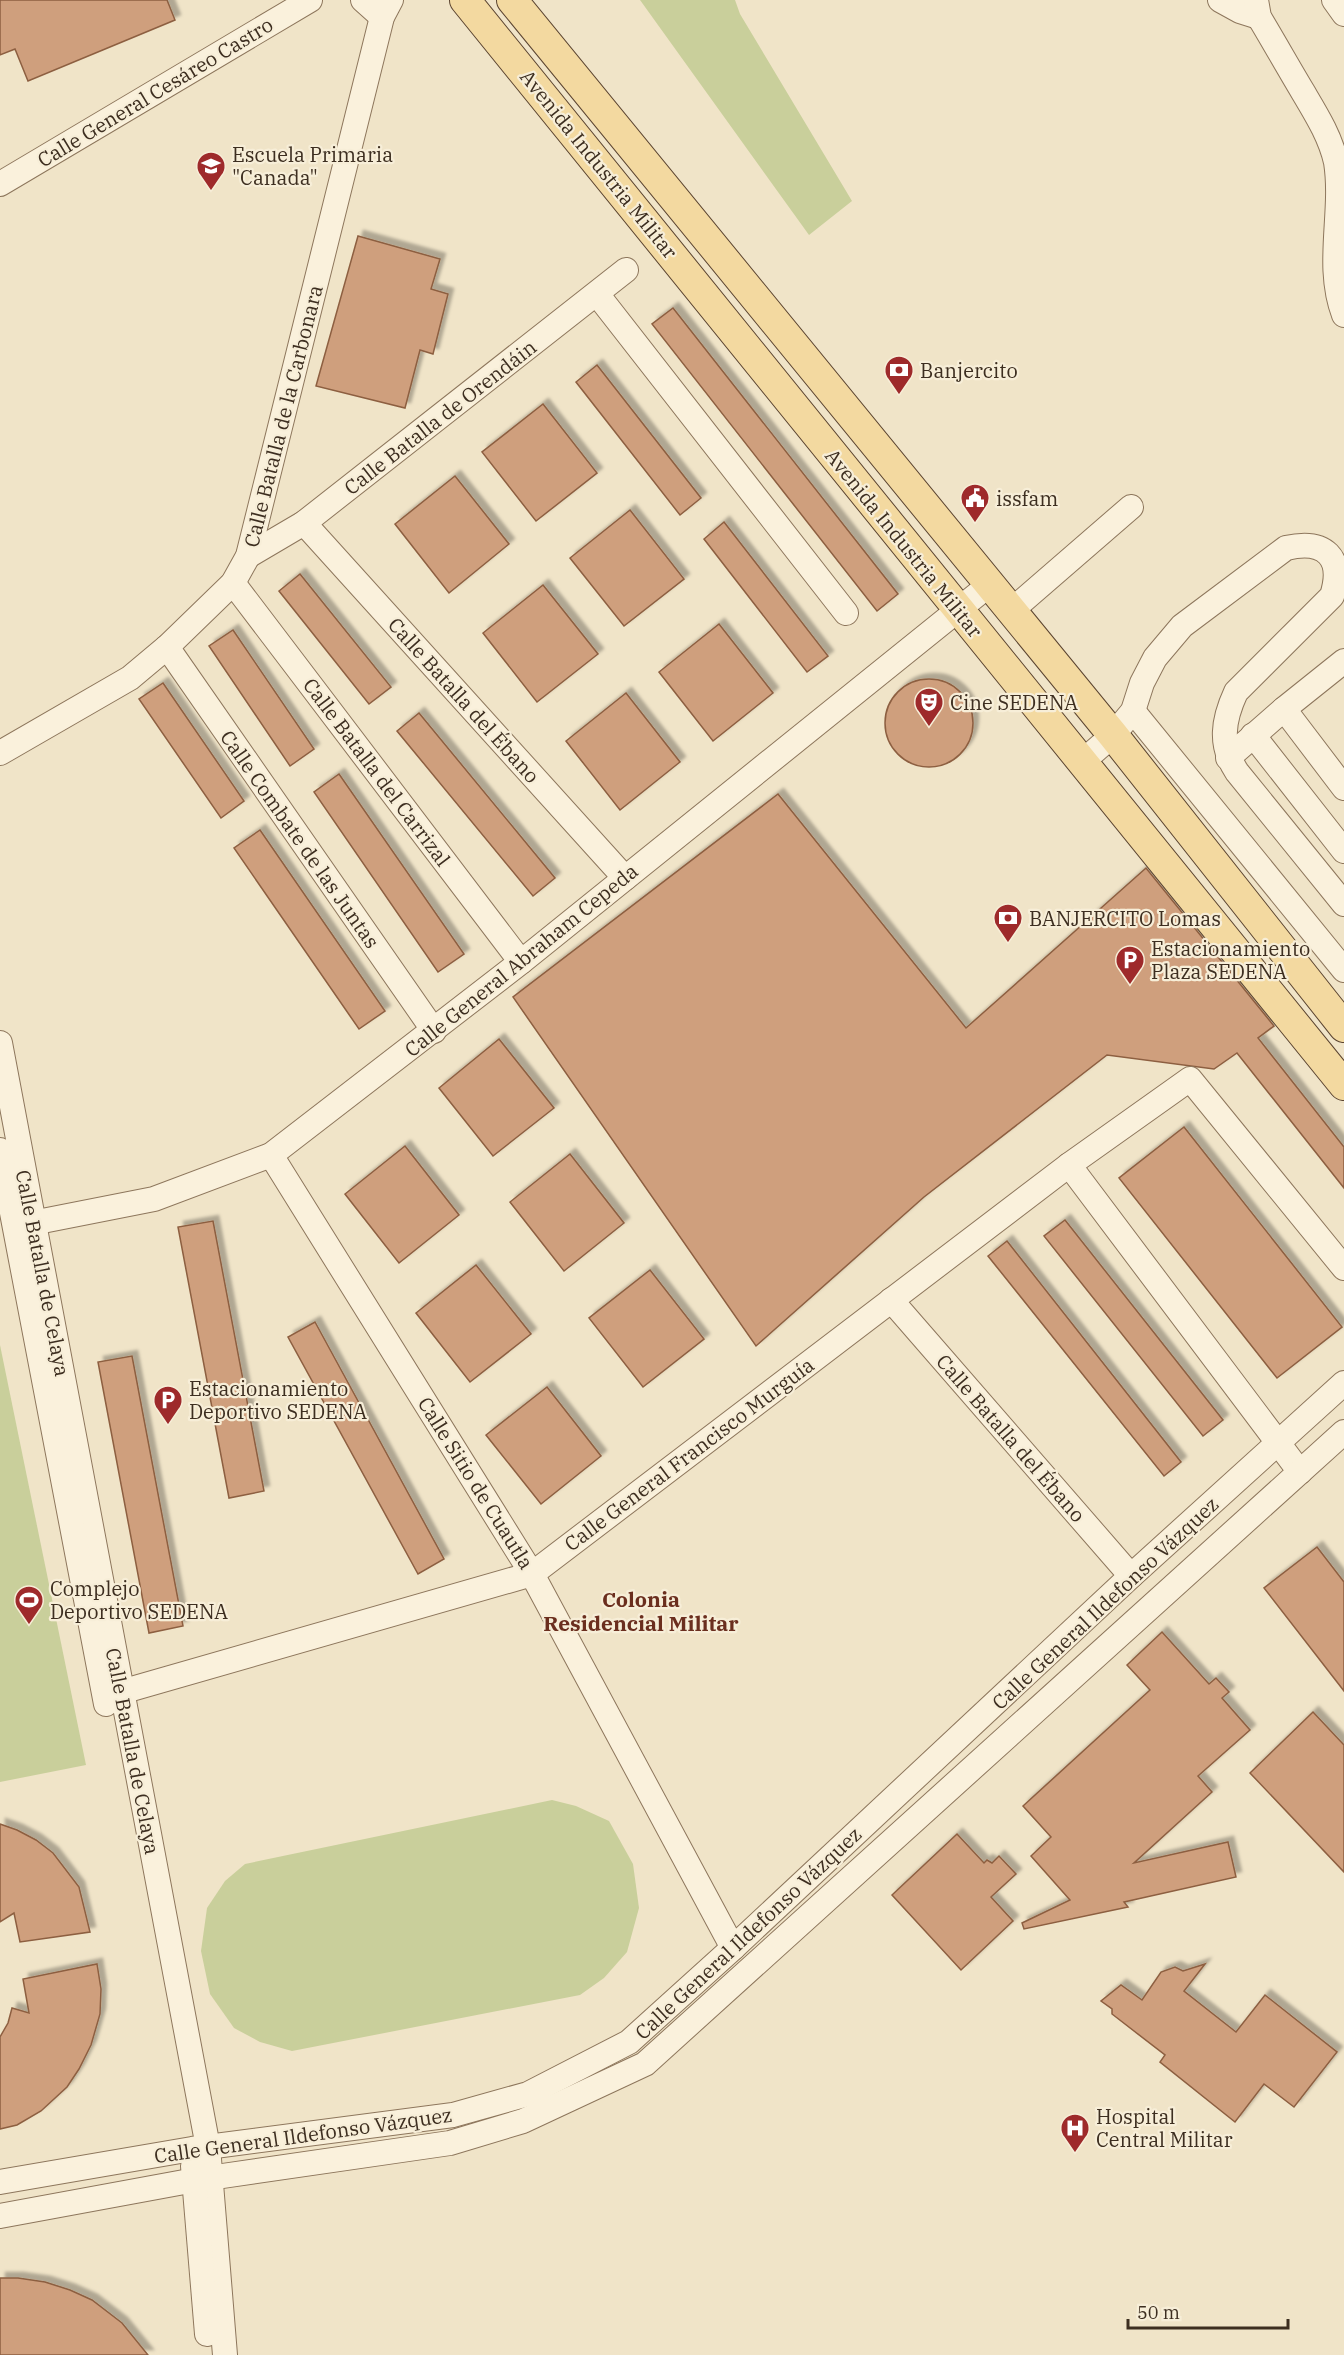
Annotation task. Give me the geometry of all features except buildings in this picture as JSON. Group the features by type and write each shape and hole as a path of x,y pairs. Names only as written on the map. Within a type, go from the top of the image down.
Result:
{"main road":[{"name":"Avenida Industria Militar","path":"465,0 686,270 788,402 960,610 1344,1085"},
{"name":"Avenida Industria Militar","path":"512,0 753,292 1342,1021"}],"street":[{"name":"Calle General Cesáreo Castro","path":"0,184 310,0"},
{"path":"363,0 387,9"},
{"path":"1220,0 1239,11 1258,8 1329,137 1339,185 1334,258 1336,288 1344,315"},
{"path":"1334,0 1344,14"},
{"name":"Calle Batalla de la Carbonara","path":"0,753 130,678 167,647 233,583 248,556 387,9"},
{"name":"Calle Batalla de Orendáin","path":"248,556 304,523 626,270"},
{"path":"597,294 846,613"},
{"path":"1011,611 1131,507"},
{"name":"Calle Batalla del Ébano","path":"304,523 625,878"},
{"path":"1082,762 1113,735 1133,711 1142,683 1155,658 1182,626 1286,548 1302,545 1316,547 1329,555 1335,564 1337,579 1332,596 1236,692 1227,711 1224,732 1228,758 1344,904"},
{"name":"Calle Batalla del Carrizal","path":"233,583 521,962"},
{"name":"Calle General Abraham Cepeda","path":"16,1226 154,1199 270,1155 434,1031 989,585"},
{"name":"Calle Combate de las Juntas","path":"167,647 434,1031"},
{"path":"1228,758 1284,709 1344,662"},
{"path":"1284,709 1344,788"},
{"path":"1133,711 1344,970"},
{"path":"1253,735 1344,851"},
{"name":"Calle Batalla de Celaya","path":"0,1043 16,1226 121,1692 200,2148 225,2355"},
{"name":"Calle General Francisco Murguía","path":"121,1692 532,1574 1069,1165 1190,1079 1344,1268"},
{"name":"Calle Batalla de Celaya","path":"0,1150 200,2148"},
{"name":"Calle Sitio de Cuautla","path":"270,1155 532,1574 733,1948"},
{"path":"1069,1165 1300,1472"},
{"name":"Calle Batalla del Ébano","path":"891,1300 1131,1576"},
{"name":"Calle General Ildefonso Vázquez","path":"0,2182 200,2148 453,2115 528,2094 629,2043 1131,1576 1344,1383"},
{"name":"Calle General Ildefonso Vázquez","path":"0,2216 203,2179 450,2143 523,2121 645,2064 1344,1432"},
{"name":"Calle Batalla de Celaya","path":"203,2179 208,2355"}],"green space":[{"path":"640,0 735,0 740,14 852,201 809,235"},
{"name":"Complejo Deportivo SEDENA","path":"0,1345 86,1765 0,1782"},
{"path":"552,1800 576,1806 609,1821 633,1864 639,1908 627,1952 604,1978 580,1995 292,2051 260,2042 234,2028 210,1994 201,1951 207,1908 225,1881 245,1864"}],"place":[{"name":"Escuela Primaria \"Canada\"","path":"211,192"},
{"name":"Banjercito","path":"899,396"},
{"name":"issfam","path":"975,524"},
{"name":"Cine SEDENA","path":"929,728"},
{"name":"BANJERCITO Lomas","path":"1008,944"},
{"name":"Estacionamiento Plaza SEDENA","path":"1130,986"},
{"name":"Estacionamiento Deportivo SEDENA","path":"168,1426"},
{"name":"Complejo Deportivo SEDENA","path":"29,1626"},
{"name":"Hospital Central Militar","path":"1075,2154"}],"district":[{"name":"Colonia Residencial Militar","path":"641,1611"}]}
